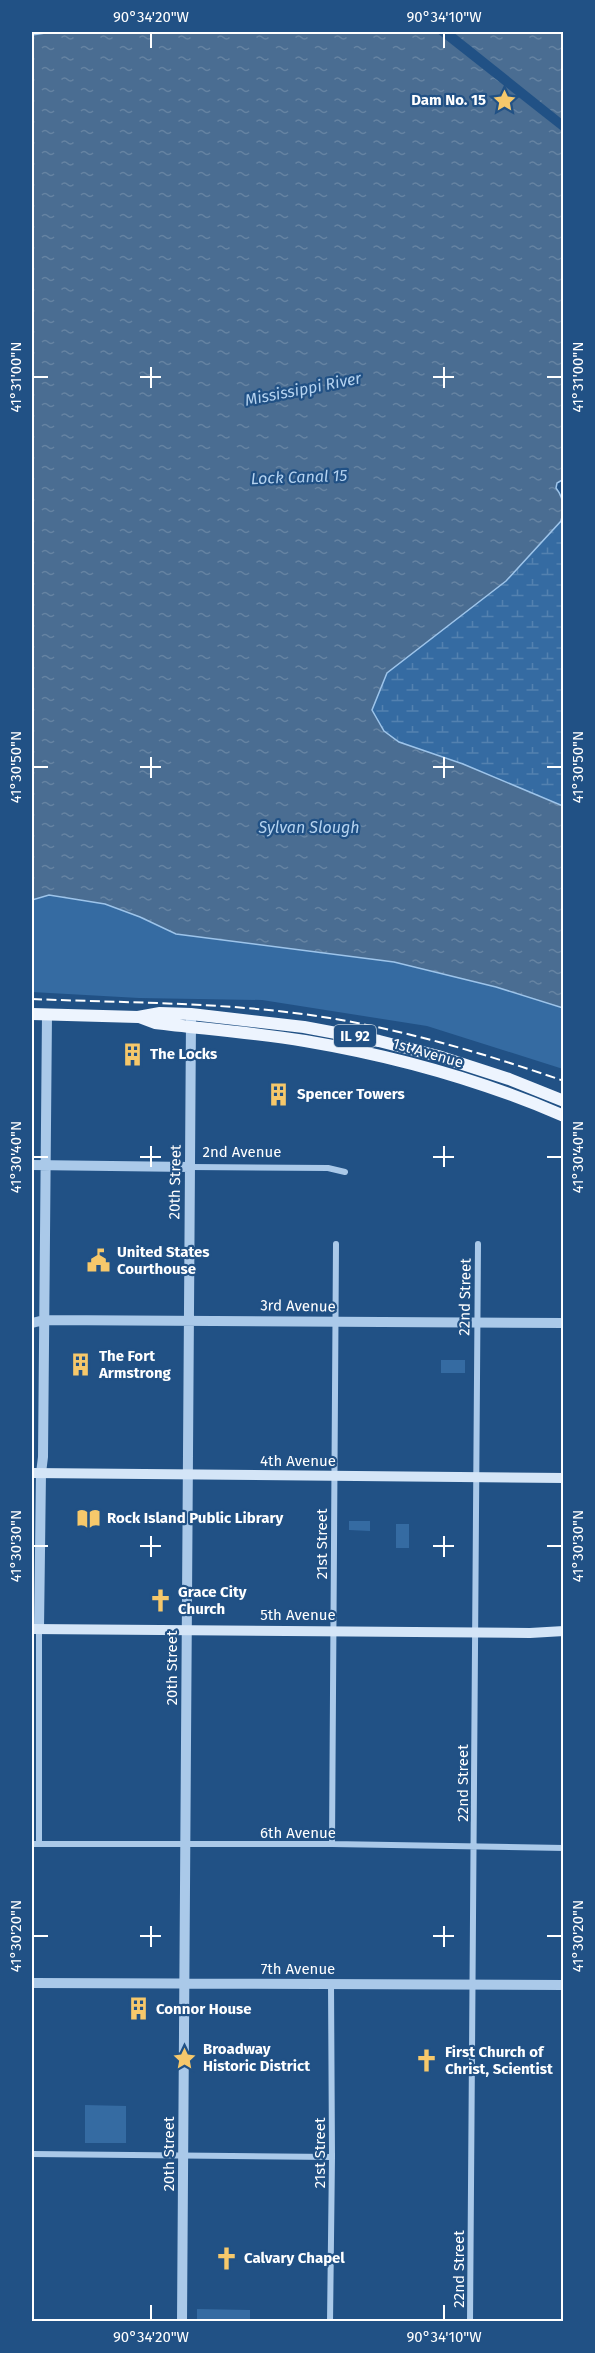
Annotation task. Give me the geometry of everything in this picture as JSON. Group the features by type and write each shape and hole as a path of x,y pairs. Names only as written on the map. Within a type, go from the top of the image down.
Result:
{"main road":[{"name":"1st Avenue","path":"32,1014 138,1017 160,1013 191,1021 396,1059 483,1085 564,1116"},
{"name":"1st Avenue","path":"191,1021 304,1027 394,1045 468,1065 564,1101"},
{"name":"4th Avenue","path":"36,1473 564,1478"},
{"name":"5th Avenue","path":"35,1629 564,1631"}],"street":[{"path":"39,1844 35,1629 36,1473 43,1456 47,1014"},
{"name":"20th Street","path":"182,2322 191,1021"},
{"name":"2nd Avenue","path":"32,1165 328,1168 345,1172"},
{"name":"21st Street","path":"332,1844 336,1244"},
{"name":"22nd Street","path":"470,2322 478,1244"},
{"name":"3rd Avenue","path":"32,1323 44,1320 564,1323"},
{"path":"32,1782 39,1782"},
{"name":"6th Avenue","path":"32,1844 332,1844 564,1848"},
{"name":"7th Avenue","path":"32,1983 564,1985"},
{"name":"21st Street","path":"330,2322 331,1984"},
{"path":"32,2154 332,2157"}],"green space":[{"path":"564,498 563,827 390,754 337,680"},
{"path":"49,895 105,904 140,917 394,962 496,987 563,1008 563,1069 427,1026 262,1000 139,998 32,992 32,900"},
{"path":"441,1360 465,1360 465,1373 441,1373"},
{"path":"349,1521 370,1521 370,1531 349,1530"},
{"path":"396,1524 409,1524 409,1548 396,1548"},
{"path":"85,2105 126,2106 126,2143 85,2143"},
{"path":"197,2309 250,2310 250,2321 197,2321"}],"water":[{"path":"52,32 563,32 564,479 557,483 556,488 563,503 561,521 506,581 387,673 372,710 384,731 399,742 463,764 563,806 563,1008 496,987 394,962 176,934 105,904 49,895 32,900 32,35"}],"pier":[{"path":"436,32 453,32 563,120 563,132"}],"railway":[{"path":"32,999 246,1008 317,1016 349,1021 442,1043 564,1081"}],"place":[{"name":"Dam No. 15","path":"504,100"},
{"name":"The Locks","path":"132,1054"},
{"name":"Spencer Towers","path":"279,1094"},
{"name":"United States Courthouse","path":"99,1261"},
{"name":"The Fort Armstrong","path":"81,1365"},
{"name":"Rock Island Public Library","path":"89,1518"},
{"name":"Grace City Church","path":"160,1601"},
{"name":"Connor House","path":"138,2009"},
{"name":"Broadway Historic District","path":"185,2058"},
{"name":"First Church of Christ, Scientist","path":"427,2061"},
{"name":"Calvary Chapel","path":"226,2258"}],"water label":[{"name":"Mississippi River","path":"303,389"},
{"name":"Lock Canal 15","path":"299,477"},
{"name":"Sylvan Slough","path":"309,827"}]}
